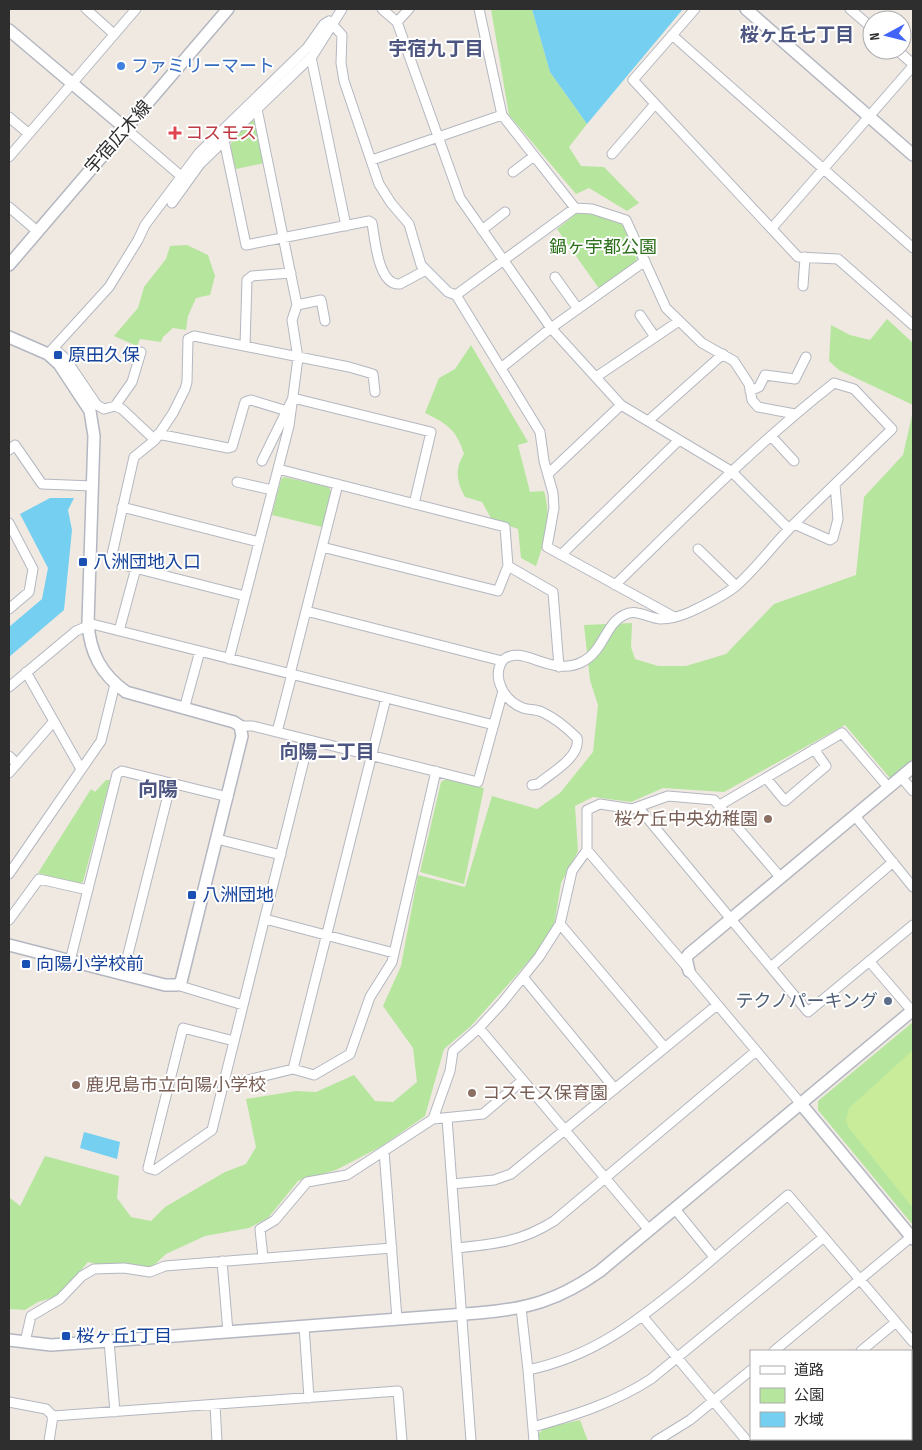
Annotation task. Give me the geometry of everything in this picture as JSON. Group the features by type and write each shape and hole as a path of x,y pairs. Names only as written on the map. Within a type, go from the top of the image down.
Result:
{"street":[{"path":"86,9 114,34"},
{"path":"9,157 136,9"},
{"name":"宇宿広木線","path":"9,265 228,9"},
{"path":"172,203 200,164 311,57 342,9"},
{"path":"382,9 397,22 460,198 552,328 620,405 731,472 792,526 830,540 833,538 838,518 838,496 835,484"},
{"path":"397,22 408,9"},
{"path":"479,9 502,115 575,208"},
{"path":"695,9 633,80 798,257 838,259 912,321"},
{"path":"850,9 862,19"},
{"path":"753,11 913,155"},
{"path":"51,351 109,287 145,226 199,153 306,48 324,24 329,21 333,23 342,35 341,63 344,81 382,190 409,224 421,265 448,292 456,295 540,432 544,461 552,485 554,508 547,547 674,617"},
{"path":"9,30 181,176"},
{"path":"672,35 913,248"},
{"path":"311,57 346,226"},
{"path":"772,228 913,65"},
{"path":"612,154 655,104"},
{"path":"229,659 278,469 293,398 298,358 292,320 297,305 257,109"},
{"path":"372,160 502,115"},
{"path":"9,117 29,134"},
{"path":"224,140 246,245 372,222 381,271 389,281 400,284 426,270"},
{"path":"513,172 534,156"},
{"path":"9,207 37,231"},
{"path":"456,295 575,208 592,209 626,220 666,308 702,343 734,361 749,384 752,400 758,407 795,414"},
{"path":"482,230 505,212"},
{"path":"803,286 805,257"},
{"path":"501,368 552,328 645,261"},
{"path":"245,345 247,280 252,276 291,273"},
{"path":"555,277 578,309"},
{"path":"297,305 321,300 325,321"},
{"path":"640,315 655,337"},
{"path":"596,377 679,321"},
{"path":"245,596 115,563 111,559 134,457 157,437 185,389 187,382 188,339 194,336 349,367 373,374 375,392"},
{"path":"9,337 51,351 65,358 97,405 104,409 115,406 122,409 157,437 228,448 232,447 245,402 251,400 287,411"},
{"path":"51,351 76,388 92,418 94,436 88,625 90,647 100,667 115,684 138,697 222,718 240,726 253,726 478,782 503,691"},
{"path":"115,406 132,382 141,352"},
{"path":"648,421 723,354"},
{"path":"750,391 760,388 766,375 795,379 806,357"},
{"path":"532,785 538,784 575,753 579,745 577,738 544,713 514,703 503,691 498,676 502,661 506,656 517,654 559,667 576,664 587,658 602,644 618,618 626,614 634,612 660,619 674,617 688,613 736,586 792,526 892,429 854,389 834,383 770,436 615,585"},
{"path":"262,461 293,398"},
{"path":"293,398 431,432 414,504"},
{"path":"548,474 620,405"},
{"path":"770,436 794,461"},
{"path":"561,555 679,440"},
{"path":"9,450 16,445 42,484 93,486"},
{"path":"278,469 505,527 508,566 498,591 322,547"},
{"path":"238,482 272,490"},
{"path":"278,732 338,484"},
{"path":"122,507 259,542"},
{"path":"9,523 33,569 29,592 9,609"},
{"path":"698,549 736,586"},
{"path":"508,566 553,592 559,667"},
{"path":"119,631 136,568"},
{"path":"306,611 502,661"},
{"path":"9,687 76,630 88,625 119,631 494,725"},
{"path":"184,709 200,651"},
{"path":"26,672 81,769"},
{"path":"9,874 101,742 115,684"},
{"path":"293,1069 386,698"},
{"path":"9,773 54,721"},
{"path":"177,985 184,976 228,797 242,736 240,726"},
{"path":"720,805 842,732 889,788"},
{"path":"234,1041 184,1028 148,1168 155,1170 212,1130 309,740"},
{"path":"766,778 785,801 826,766 814,749"},
{"path":"9,756 17,764"},
{"path":"687,968 686,958 689,954 913,767"},
{"path":"70,960 117,774 122,770 228,797"},
{"path":"223,1086 293,1069 314,1075 350,1054 370,998 392,962 436,772"},
{"path":"902,777 913,792"},
{"path":"123,974 171,783"},
{"path":"433,1119 450,1071 453,1050 480,1028 523,977 560,924 572,871 587,850 587,810 600,804 632,809 668,796 714,800 781,878"},
{"path":"638,807 808,1012 913,925"},
{"path":"855,816 913,887"},
{"path":"217,839 281,855"},
{"path":"587,850 912,1238 775,1350"},
{"path":"771,967 893,862"},
{"path":"9,920 39,879 88,890"},
{"path":"265,919 394,953"},
{"path":"560,924 665,1048"},
{"path":"9,945 165,985 177,985 243,1005"},
{"path":"9,1340 51,1345 109,1341 462,1314 521,1308 543,1303 586,1281 913,1011 869,962"},
{"path":"523,977 615,1089"},
{"path":"452,1184 503,1178 522,1166 717,1005"},
{"path":"480,1028 649,1230"},
{"path":"457,1248 510,1242 525,1237 554,1221 756,1051"},
{"path":"263,1258 260,1229 275,1220 307,1182 347,1175 433,1119 483,1114 523,1080"},
{"path":"447,1118 471,1441"},
{"path":"384,1151 398,1319"},
{"path":"528,1370 568,1360 588,1352 615,1336 643,1317 788,1195 913,1342"},
{"path":"675,1209 714,1257"},
{"path":"533,1426 574,1416 616,1399 651,1379 678,1359 824,1237"},
{"path":"24,1342 31,1316 60,1299 82,1276 94,1269 124,1268 150,1272 165,1266 392,1248"},
{"path":"222,1261 228,1332"},
{"path":"521,1308 534,1441"},
{"path":"643,1317 747,1441"},
{"path":"862,1350 896,1322"},
{"path":"304,1326 309,1398"},
{"path":"109,1341 116,1412"},
{"path":"656,1441 714,1401 750,1371"},
{"path":"9,1402 46,1409 53,1416 398,1391 402,1441"},
{"path":"215,1405 217,1441"},
{"path":"49,1441 53,1416"}],"green space":[{"path":"491,9 532,9 550,72 587,124 569,147 581,166 604,167 639,203 627,211 589,188 576,194 509,115"},
{"path":"255,120 264,163 236,169 231,151 232,141 234,137"},
{"name":"鍋ヶ宇都公園","path":"591,213 622,224 637,256 636,262 600,290 557,229 576,214"},
{"path":"187,245 208,255 215,276 210,295 196,298 188,316 186,330 173,328 163,337 161,342 140,339 137,346 114,336 138,308 144,287 166,259 170,246"},
{"path":"887,319 913,343 913,405 839,370 829,361 831,325 850,335 870,340"},
{"path":"471,345 528,442 518,445 530,492 544,491 547,520 545,538 536,566 521,558 518,529 492,520 482,502 465,497 458,476 459,465 464,454 458,439 445,424 425,413 439,378 455,369"},
{"path":"913,411 913,759 890,778 845,725 724,792 663,788 631,802 593,797 575,806 578,851 561,883 554,926 536,953 471,1026 444,1049 425,1116 382,1146 336,1170 298,1181 268,1218 249,1228 205,1236 166,1254 151,1268 99,1265 88,1262 59,1296 38,1302 25,1310 9,1309 9,1197 20,1206 45,1156 119,1176 117,1198 131,1217 151,1221 165,1207 225,1172 246,1164 256,1147 246,1099 296,1091 316,1092 354,1075 375,1101 393,1102 417,1082 413,1048 383,1006 401,966 418,875 465,887 492,796 537,809 560,793 593,752 598,705 590,680 584,625 632,623 631,647 635,659 658,666 686,666 726,654 774,604 856,575 864,497 903,455"},
{"path":"284,477 329,487 331,492 322,527 272,515 281,479"},
{"path":"446,779 484,788 464,884 420,872 441,782"},
{"path":"106,780 110,780 83,882 79,884 38,873 91,789 95,792"},
{"path":"913,1022 913,1225 818,1110 818,1101"},
{"path":"913,1050 912,1207 849,1128 846,1120 849,1108"},
{"path":"580,1420 588,1441 538,1441 538,1434 545,1428"}],"water":[{"path":"532,9 683,9 587,124 550,72"},
{"path":"50,498 74,498 68,510 72,530 64,610 9,657 9,627 42,599 48,568 20,514"},
{"path":"84,1132 120,1142 117,1159 80,1148"}],"place":[{"name":"ファミリーマート","path":"121,66"},
{"name":"コスモス","path":"175,133"},
{"name":"原田久保","path":"58,355"},
{"name":"八洲団地入口","path":"83,562"},
{"name":"桜ケ丘中央幼稚園","path":"768,819"},
{"name":"八洲団地","path":"192,895"},
{"name":"向陽小学校前","path":"26,964"},
{"name":"テクノパーキング","path":"888,1001"},
{"name":"鹿児島市立向陽小学校","path":"76,1085"},
{"name":"コスモス保育園","path":"472,1093"},
{"name":"桜ヶ丘1丁目","path":"66,1336"}],"district":[{"name":"桜ヶ丘七丁目","path":"797,34"},
{"name":"宇宿九丁目","path":"436,48"},
{"name":"向陽二丁目","path":"327,751"},
{"name":"向陽","path":"158,789"}]}
